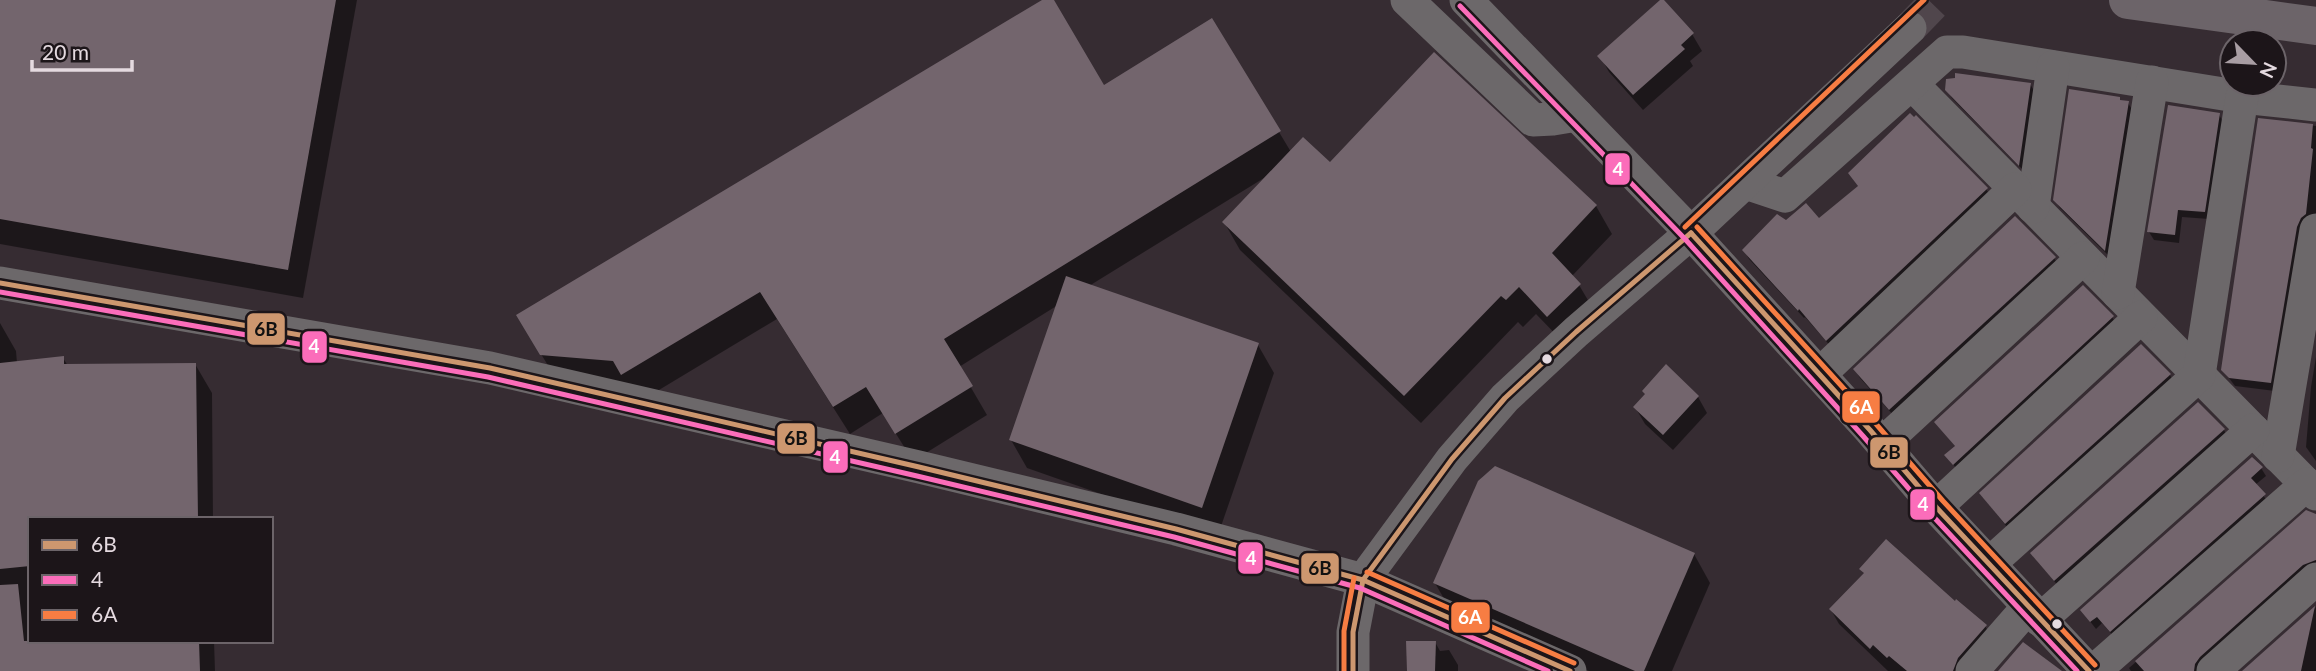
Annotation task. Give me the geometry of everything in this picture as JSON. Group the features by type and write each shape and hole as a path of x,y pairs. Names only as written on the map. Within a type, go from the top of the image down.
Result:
{"highway":[{"path":"2128,0 2316,26"}],"street":[{"path":"1407,0 1533,120 1577,115"},
{"path":"1465,0 1691,233 1820,373 1936,507 2034,614 2092,671 2311,489 1912,84"},
{"path":"1353,671 1353,632 1363,580 1452,459 1506,398 1576,332 1746,183 1910,28"},
{"path":"1746,183 1785,196 1947,52 1963,52 2218,93"},
{"path":"1820,373 2024,198 2053,67"},
{"path":"2118,293 2152,82"},
{"path":"1989,564 2199,375 2242,98"},
{"path":"2251,98 2316,105"},
{"path":"2278,456 2316,230"},
{"path":"1882,444 2083,258"},
{"path":"0,283 490,368 906,463 1163,526 1363,580 1570,671"},
{"path":"1936,507 2141,317"},
{"path":"1972,671 2034,614 2253,430"},
{"path":"2213,671 2316,579"}],"building":[{"path":"0,0 336,0 288,270 0,219"},
{"path":"1042,0 1054,0 1104,85 1212,18 1281,131 944,339 973,386 895,434 866,387 833,407 760,292 621,375 613,361 540,355 516,315"},
{"path":"1660,0 1664,0 1694,33 1681,45 1685,49 1633,95 1597,56"},
{"path":"1434,52 1597,205 1552,253 1581,284 1547,317 1519,287 1506,300 1501,296 1404,396 1222,222 1303,137 1330,162"},
{"path":"1955,73 2031,83 2019,166 1945,90 1946,79 1955,78"},
{"path":"2069,89 2120,97 2120,100 2129,101 2105,251 2053,200"},
{"path":"2168,105 2220,113 2205,212 2178,210 2175,235 2147,232"},
{"path":"1910,113 1914,117 1916,115 1988,188 1826,341 1742,250 1777,214 1786,220 1806,203 1819,218 1858,186 1848,173"},
{"path":"2258,118 2313,124 2306,214 2297,227 2271,383 2229,378 2221,370"},
{"path":"2015,216 2056,257 1889,410 1853,369"},
{"path":"1066,276 1259,343 1202,508 1009,440"},
{"path":"2083,285 2114,316 1953,465 1944,455 1955,446 1934,422"},
{"path":"2141,344 2171,374 2005,524 1979,493"},
{"path":"64,356 64,364 196,363 198,517 28,517 28,566 0,569 0,363"},
{"path":"1666,364 1699,396 1663,435 1633,407 1645,394 1642,391"},
{"path":"2198,402 2225,429 2054,581 2030,553"},
{"path":"2252,457 2263,467 2251,478 2266,494 2110,632 2097,617 2090,622 2080,610"},
{"path":"1495,466 1695,553 1644,671 1635,671 1433,583 1478,481"},
{"path":"2306,510 2316,514 2316,560 2303,565 2200,657 2194,671 2144,671 2135,661"},
{"path":"1886,539 1955,601 1956,599 1987,625 1958,658 1953,671 1907,671 1873,645 1870,649 1829,609 1864,573 1859,569"},
{"path":"18,584 24,641 28,643 199,643 200,671 0,671 0,585"},
{"path":"2315,606 2301,671 2242,671"},
{"path":"1406,641 1436,641 1435,671 1407,671"},
{"path":"2023,642 2062,671 1998,671"}],"tunnel":[{"path":"1910,28 1937,0"}],"transit line":[{"name":"6A","path":"1685,227 1924,0"},
{"name":"4","path":"1460,6 1685,239 1930,513 2077,671"},
{"name":"6A","path":"1697,227 1943,501 2095,665"},
{"name":"6B","path":"1691,233 1870,430 1936,507 2089,671"},
{"name":"6B","path":"1353,671 1353,632 1363,580 1452,459 1505,398 1576,332 1691,233"},
{"name":"6B","path":"0,283 490,368 1176,529 1363,580 1570,671"},
{"name":"4","path":"0,292 488,377 1174,537 1360,588 1548,671"},
{"name":"6A","path":"1367,572 1574,663"},
{"name":"6A","path":"1344,671 1344,631 1354,578"}]}
